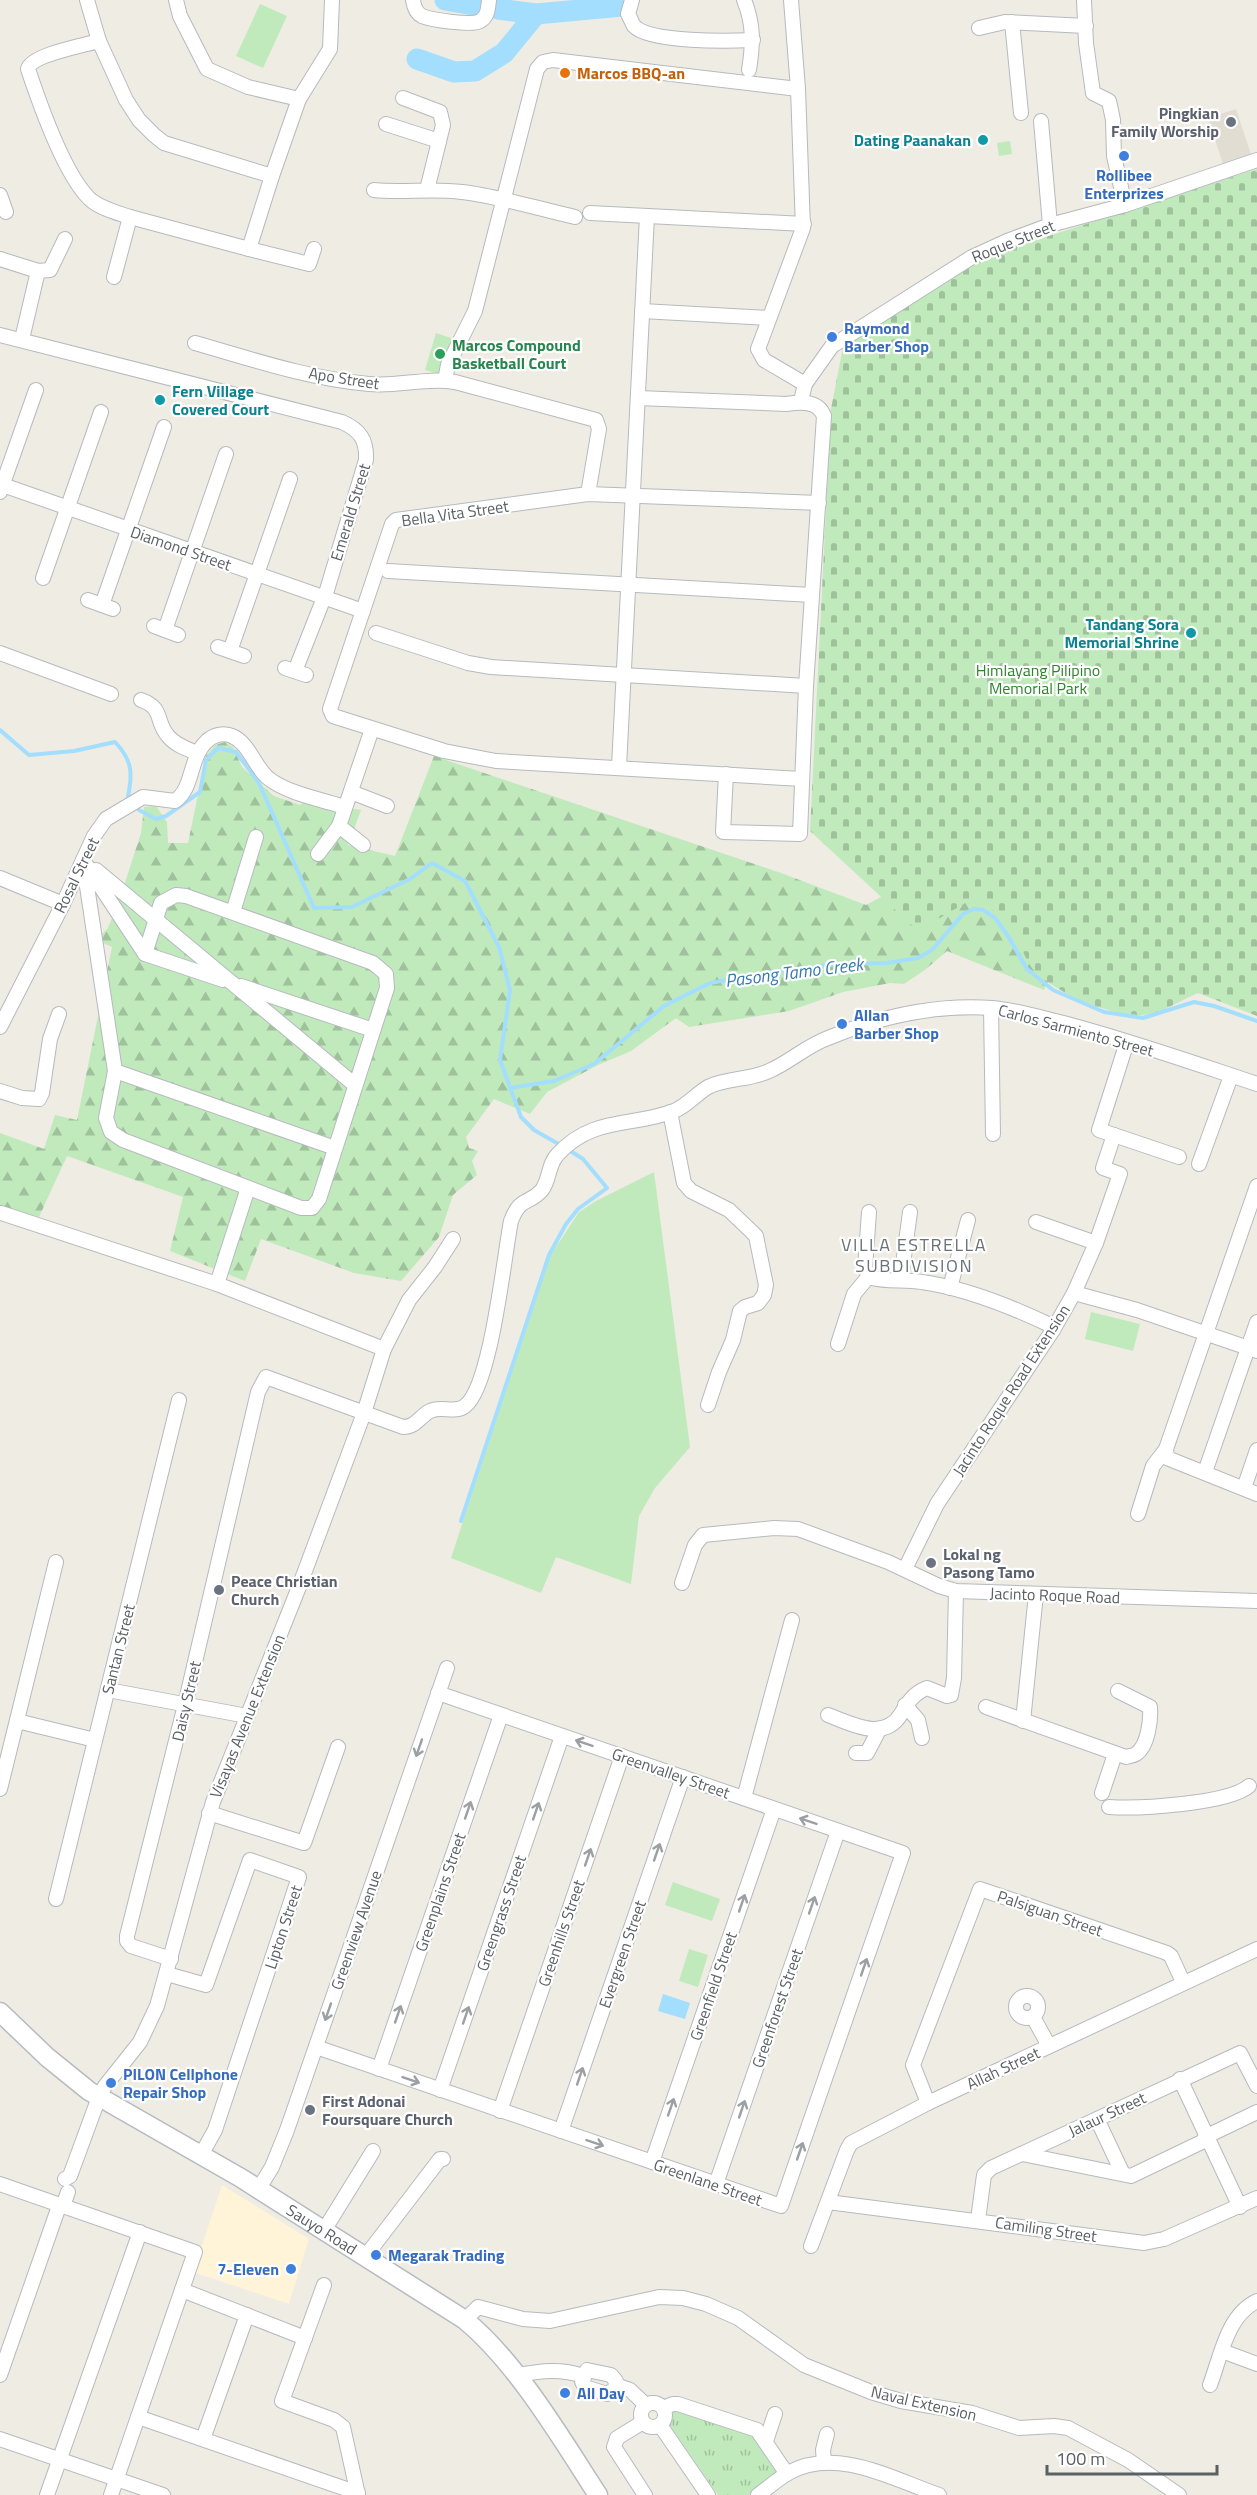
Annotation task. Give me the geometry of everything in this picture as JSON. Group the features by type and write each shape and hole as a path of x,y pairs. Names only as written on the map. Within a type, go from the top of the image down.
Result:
{"main road":[{"name":"Sauyo Road","path":"0,2012 47,2057 99,2097 201,2155 465,2320 492,2345 517,2375 598,2495"}],"street":[{"path":"87,0 99,41 126,100 139,120 164,143 272,176"},
{"path":"176,0 180,16 207,69 249,87 299,99"},
{"path":"249,249 299,99 330,49 332,0"},
{"path":"413,0 415,9 422,16 473,24 482,21 488,14 489,0"},
{"path":"632,0 628,14 634,26 646,33 717,42 753,39"},
{"path":"744,0 749,12 753,39 749,70"},
{"path":"791,0 798,89 804,224 759,344 759,353 764,360 806,384"},
{"path":"1084,0 1094,93 1109,101 1113,120 1114,156 1125,205"},
{"path":"978,28 1012,22 1086,26"},
{"path":"1012,22 1021,112"},
{"path":"99,41 44,56 29,64 28,69 66,162 84,192 94,202 108,210 309,264 314,249"},
{"path":"445,380 448,365 475,311 537,69 543,62 553,60 798,89"},
{"path":"403,98 440,112 443,125 427,190"},
{"path":"1041,121 1050,225"},
{"path":"386,124 439,141"},
{"name":"Roque Street","path":"801,401 806,384 824,355 842,338 972,257 1050,225 1125,205 1257,160"},
{"path":"374,190 399,193 427,190 463,192 575,217"},
{"path":"0,195 6,212"},
{"path":"590,213 804,224"},
{"path":"114,277 130,216"},
{"path":"619,767 647,216"},
{"path":"0,259 38,271 51,270 65,239"},
{"path":"22,339 38,271"},
{"path":"642,311 769,318"},
{"name":"Emerald Street","path":"0,335 342,422 353,428 364,440 366,460 324,597 295,671"},
{"name":"Apo Street","path":"195,343 276,365 368,384 389,385 432,379 445,380 591,418 599,422 599,429 588,494"},
{"path":"1,487 36,390"},
{"path":"638,398 780,404 801,401 817,406 824,416 806,686 800,834 723,832 726,774"},
{"path":"43,578 101,412"},
{"path":"88,600 107,607 128,529 164,427"},
{"path":"166,630 226,454"},
{"path":"244,656 224,649 257,574 290,478"},
{"name":"Diamond Street","path":"1,487 363,611"},
{"path":"588,494 819,503"},
{"name":"Bella Vita Street","path":"588,494 393,522 330,709 333,716 469,757 523,763 802,779"},
{"path":"388,571 812,595"},
{"path":"376,633 480,666 806,686"},
{"path":"0,653 111,694"},
{"path":"141,700 154,707 167,735 174,742 197,753 207,740 219,734 230,734 244,746 270,780 285,788 345,807"},
{"path":"318,854 339,826 376,730"},
{"name":"Rosal Street","path":"0,1028 63,904 94,836 106,819 143,798 176,801 182,796 197,753"},
{"path":"351,792 387,806"},
{"path":"339,826 363,845"},
{"path":"233,912 256,837"},
{"path":"83,860 115,1071 106,1118 111,1132 116,1136 248,1188 301,1208 312,1208 319,1199 387,988 386,974 373,963 233,912 176,894 161,903 146,954"},
{"path":"83,860 146,954 373,1030"},
{"path":"83,860 355,1085"},
{"path":"0,878 63,904"},
{"path":"991,1008 993,1134"},
{"name":"Carlos Sarmiento Street","path":"364,1413 403,1427 411,1427 431,1410 458,1409 465,1406 471,1399 486,1360 495,1323 511,1221 516,1208 523,1201 540,1192 546,1184 551,1162 558,1153 593,1129 670,1112 686,1105 711,1086 770,1071 804,1048 827,1038 877,1021 919,1011 991,1008 1036,1016 1127,1042 1257,1084"},
{"path":"0,1091 22,1098 39,1099 50,1039 59,1014"},
{"path":"1127,1042 1100,1130 1179,1157"},
{"path":"115,1071 335,1148"},
{"path":"1199,1164 1231,1076"},
{"path":"670,1112 684,1183 691,1191 729,1210 753,1232 756,1236 766,1285 764,1295 758,1303 740,1311 733,1340 718,1372 708,1405"},
{"name":"Jacinto Roque Road Extension","path":"905,1569 937,1504 1053,1330 1074,1293 1096,1243 1120,1174 1103,1168 1114,1135"},
{"path":"1138,1514 1153,1466 1166,1449 1257,1186"},
{"path":"217,1284 248,1188"},
{"path":"869,1212 866,1269 869,1276 875,1279 902,1279 950,1288 1004,1306 1050,1325 1053,1330"},
{"path":"902,1279 910,1212"},
{"path":"1,1213 217,1284 384,1349"},
{"path":"950,1288 968,1220"},
{"path":"1036,1222 1096,1243"},
{"name":"Visayas Avenue Extension","path":"0,2375 99,2097 140,2042 149,2026 167,1974 209,1813 299,1587 364,1413 384,1349 408,1300 435,1267 453,1239"},
{"path":"838,1344 854,1294 869,1276"},
{"path":"1074,1293 1137,1310 1252,1350"},
{"path":"1205,1472 1252,1350 1257,1323"},
{"name":"Daisy Street","path":"171,1959 132,1946 127,1941 262,1381 270,1377 364,1413"},
{"name":"Santan Street","path":"56,1899 179,1400"},
{"path":"1166,1449 1167,1458 1250,1491 1257,1450"},
{"name":"Jacinto Roque Road","path":"682,1582 696,1545 703,1535 774,1528 798,1529 905,1569 939,1587 956,1591 1257,1601"},
{"path":"0,1789 56,1562"},
{"path":"828,1715 858,1726 879,1730 894,1723 905,1705 917,1692 927,1688 947,1696 951,1695 954,1678 956,1591"},
{"path":"1023,1721 1036,1594"},
{"path":"744,1798 792,1620"},
{"name":"Greenview Avenue","path":"258,2190 276,2158 316,2048 447,1668"},
{"path":"108,1690 247,1716"},
{"path":"986,1707 1115,1754 1126,1756 1136,1754 1142,1746 1151,1718 1150,1707 1118,1691"},
{"name":"Greenvalley Street","path":"438,1693 903,1853"},
{"path":"905,1705 918,1720 922,1738"},
{"name":"Greenplains Street","path":"379,2069 501,1714"},
{"path":"17,1721 95,1740"},
{"path":"856,1752 867,1753 879,1730"},
{"name":"Greengrass Street","path":"440,2090 562,1736"},
{"path":"209,1813 304,1843 338,1747"},
{"path":"1102,1793 1115,1754"},
{"name":"Greenhills Street","path":"500,2110 622,1756"},
{"name":"Evergreen Street","path":"561,2131 683,1777"},
{"path":"1109,1807 1158,1808 1210,1799 1244,1790 1249,1786"},
{"name":"Greenfield Street","path":"652,2162 774,1809"},
{"name":"Greenforest Street","path":"716,2184 838,1831"},
{"name":"Greenlane Street","path":"316,2048 781,2206 903,1853"},
{"name":"Lipton Street","path":"167,1974 206,1985 250,1860 299,1877 215,2130 201,2155"},
{"name":"Palsiguan Street","path":"928,2103 913,2065 980,1889 1167,1953 1171,1956 1183,1982"},
{"name":"Allah Street","path":"811,2246 846,2150 851,2143 928,2103 1257,1949"},
{"path":"1033,2017 1048,2046"},
{"name":"Jalaur Street","path":"978,2220 984,2175 991,2168 1240,2053 1257,2086"},
{"path":"1180,2079 1240,2207"},
{"path":"1022,2154 1122,2172 1131,2176 1257,2112"},
{"path":"1097,2119 1122,2172"},
{"path":"323,2232 373,2151"},
{"path":"365,2257 440,2159 443,2159"},
{"path":"0,2184 64,2192 140,2232 195,2252 111,2495"},
{"name":"Camiling Street","path":"828,2202 1144,2242 1164,2239 1257,2198"},
{"path":"47,2495 140,2232"},
{"path":"324,2285 282,2400 334,2420 343,2427 358,2494"},
{"path":"182,2290 305,2338"},
{"name":"Naval Extension","path":"465,2320 478,2307 523,2319 550,2321 659,2297 683,2298 727,2313 804,2365 871,2392 901,2401 972,2413 1019,2428 1054,2426 1068,2428 1128,2460 1179,2495"},
{"path":"1210,2385 1237,2316 1248,2305 1257,2301"},
{"path":"203,2439 247,2315"},
{"path":"1222,2351 1257,2364"},
{"path":"517,2375 556,2370 583,2376"},
{"path":"616,2385 612,2392 603,2393 585,2387 582,2382 583,2376 587,2370 611,2375 616,2385 630,2390 646,2405"},
{"path":"643,2422 641,2413 646,2405 655,2403 663,2408 665,2415 660,2425"},
{"path":"663,2408 678,2404 752,2427 762,2434 787,2474"},
{"path":"766,2441 775,2414"},
{"path":"138,2417 358,2494"},
{"path":"643,2422 651,2426 660,2425"},
{"path":"643,2422 617,2438 614,2447 645,2495"},
{"path":"660,2425 708,2495"},
{"path":"825,2462 823,2450 827,2434"},
{"path":"0,2439 163,2495"},
{"path":"758,2495 787,2474 825,2462 852,2464 939,2495"}],"shaded area":[{"path":"1236,109 1252,157 1224,167 1208,118"},
{"path":"222,2185 309,2239 289,2304 193,2272"}],"green space":[{"path":"260,4 287,16 263,68 236,56"},
{"path":"1010,141 1012,154 999,156 997,143"},
{"name":"Himlayang Pilipino Memorial Park","path":"1257,169 1257,1016 1198,993 1149,1014 1114,1012 1068,994 1042,978 1030,965 1009,927 977,896 918,931 810,831 831,409 843,347 980,258"},
{"name":"Marcos Compound Basketball Court","path":"436,333 454,339 443,375 425,370"},
{"path":"225,742 233,747 242,767 274,796 300,805 306,800 361,810 348,845 395,856 434,756 781,873 866,905 881,897 873,880 998,887 1032,968 1048,981 1044,990 947,951 904,984 890,983 843,992 789,1011 689,1027 676,1018 631,1051 598,1065 547,1092 530,1114 494,1099 466,1137 469,1148 478,1151 472,1161 477,1175 453,1195 439,1237 401,1281 354,1273 261,1239 245,1281 170,1251 183,1197 67,1156 39,1217 0,1207 0,1133 44,1149 55,1115 77,1120 112,947 96,940 108,928 119,901 141,833 144,807 156,806 167,822 168,843 188,843 206,756 215,745"},
{"path":"654,1172 690,1447 655,1488 639,1516 631,1584 556,1557 541,1593 451,1558 550,1256 579,1212"},
{"path":"1091,1312 1140,1324 1133,1351 1085,1339"},
{"path":"673,1882 720,1899 712,1921 665,1905"},
{"path":"689,1949 708,1955 698,1987 679,1981"},
{"path":"672,2408 753,2432 781,2473 749,2495 718,2495 667,2421"}],"water":[{"path":"663,1994 690,2003 685,2019 658,2011"}],"waterway":[{"path":"445,0 479,6"},
{"path":"498,9 536,14 622,6"},
{"path":"417,59 454,72 475,71 504,53 536,14"},
{"name":"Pasong Tamo Creek","path":"0,730 29,755 74,751 115,742 125,755 130,767 128,796 139,810 156,819 166,816 200,792 206,760 218,748 236,752 259,783 314,908 352,907 410,879 432,863 465,881 499,947 510,990 500,1060 521,1117 534,1130 562,1146"},
{"name":"Pasong Tamo Creek","path":"510,1088 554,1081 594,1064 664,1006 710,983 771,972 838,964 887,963 918,958 932,950 963,914 974,909 983,910 995,918 1027,969 1053,990 1104,1012 1143,1018 1194,1002 1214,1006 1257,1021"},
{"path":"461,1521 549,1255 566,1224 578,1209 607,1188 583,1159 569,1150"}],"place":[{"name":"Marcos BBQ-an","path":"565,73"},
{"name":"Pingkian Family Worship","path":"1231,122"},
{"name":"Dating Paanakan","path":"983,140"},
{"name":"Rollibee Enterprizes","path":"1124,156"},
{"name":"Raymond Barber Shop","path":"832,337"},
{"name":"Marcos Compound Basketball Court","path":"440,354"},
{"name":"Fern Village Covered Court","path":"160,400"},
{"name":"Tandang Sora Memorial Shrine","path":"1191,633"},
{"name":"Allan Barber Shop","path":"842,1024"},
{"name":"Lokal ng Pasong Tamo","path":"931,1563"},
{"name":"Peace Christian Church","path":"219,1590"},
{"name":"PILON Cellphone Repair Shop","path":"111,2083"},
{"name":"First Adonai Foursquare Church","path":"310,2110"},
{"name":"Megarak Trading","path":"376,2255"},
{"name":"7-Eleven","path":"291,2269"},
{"name":"All Day","path":"565,2393"}],"district":[{"name":"VILLA ESTRELLA SUBDIVISION","path":"914,1254"}]}
